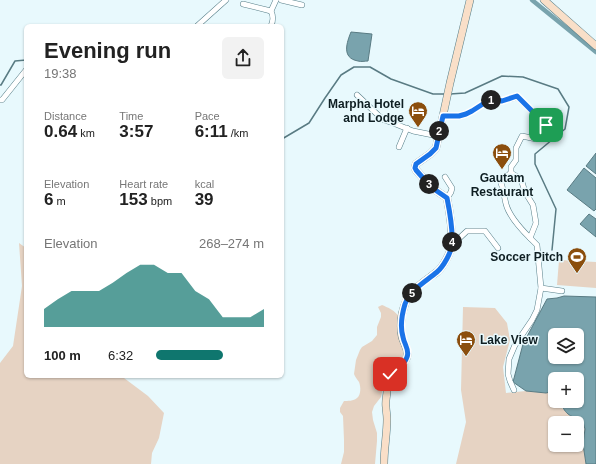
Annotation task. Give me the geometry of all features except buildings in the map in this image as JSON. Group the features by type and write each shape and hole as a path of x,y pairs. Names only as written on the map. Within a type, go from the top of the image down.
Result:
{"main road":[{"path":"384,464 387,420 387,380 394,370 405,362 408,355 402,328 404,306 408,297 423,282 439,271 447,259 452,245 447,198 431,187 415,168 416,164 436,148 470,0"},
{"path":"544,0 596,46"}],"street":[{"path":"199,24 226,0"},
{"path":"272,24 273,15 271,11 276,0"},
{"path":"281,0 302,5"},
{"path":"243,4 271,11"},
{"path":"0,100 2,100 24,72"},
{"path":"357,95 384,120 413,131 438,136"},
{"path":"444,113 459,116 466,114 494,99 502,101 517,96 546,125 536,139 522,136 516,148 516,160 511,167 511,173"},
{"path":"399,147 408,128"},
{"path":"511,173 521,179 525,192 533,205 536,223 530,238"},
{"path":"511,173 505,177 501,183 507,206 519,227 537,245 541,288 537,310 515,345 509,359 508,374 514,390"},
{"path":"445,177 452,188 447,198"},
{"path":"452,245 467,231 485,231 498,248"},
{"path":"541,288 562,291"}],"shaded area":[{"path":"19,243 24,247 24,378 124,378 148,396 164,413 159,438 152,453 151,464 0,464 0,363 13,346 22,286"},
{"name":"Soccer Pitch","path":"559,260 596,262 596,288 557,285"},
{"path":"382,305 394,311 399,317 405,352 403,359 386,374 381,397 374,406 372,412 377,433 375,464 341,464 344,452 344,440 343,416 340,412 340,408 344,401 354,400 359,395 360,384 354,374 356,360 362,347 372,341 377,335 377,327 381,317 378,307"},
{"path":"463,307 495,308 507,323 510,340 503,367 506,393 526,391 548,392 548,408 562,408 571,416 548,416 548,452 584,452 584,451 586,464 456,464 466,422 461,390"}],"water":[{"path":"351,32 372,34 368,61 359,61 349,57 347,53 347,45"},
{"path":"596,153 596,174 586,166"},
{"path":"584,168 596,178 596,209 594,211 567,190"},
{"path":"589,214 596,219 596,237 580,224"},
{"path":"564,296 596,297 596,464 586,464 584,451 584,416 572,416 563,408 584,408 584,372 548,372 548,392 546,393 526,391 513,382 523,344 547,299"}],"waterway":[{"path":"532,0 596,52"},
{"path":"0,85 15,61 24,60"},
{"path":"284,138 309,123 341,75 354,67 370,67 391,79 433,94 445,94"},
{"path":"450,94 465,93 502,76 523,77 558,89 569,107 565,129 535,154 535,164 556,209 552,250"}],"place":[{"name":"Marpha Hotel and Lodge","path":"418,128"},
{"name":"Gautam Restaurant","path":"502,170"},
{"name":"Soccer Pitch","path":"577,274"},
{"name":"Lake View","path":"466,357"}],"route":[{"path":"390,374 405,362 408,355 402,328 403,312 408,297 423,282 439,271 447,259 452,245 447,198 431,187 415,168 416,164 436,148 443,116 459,116 466,114 494,99 502,101 517,96 546,125"}]}
